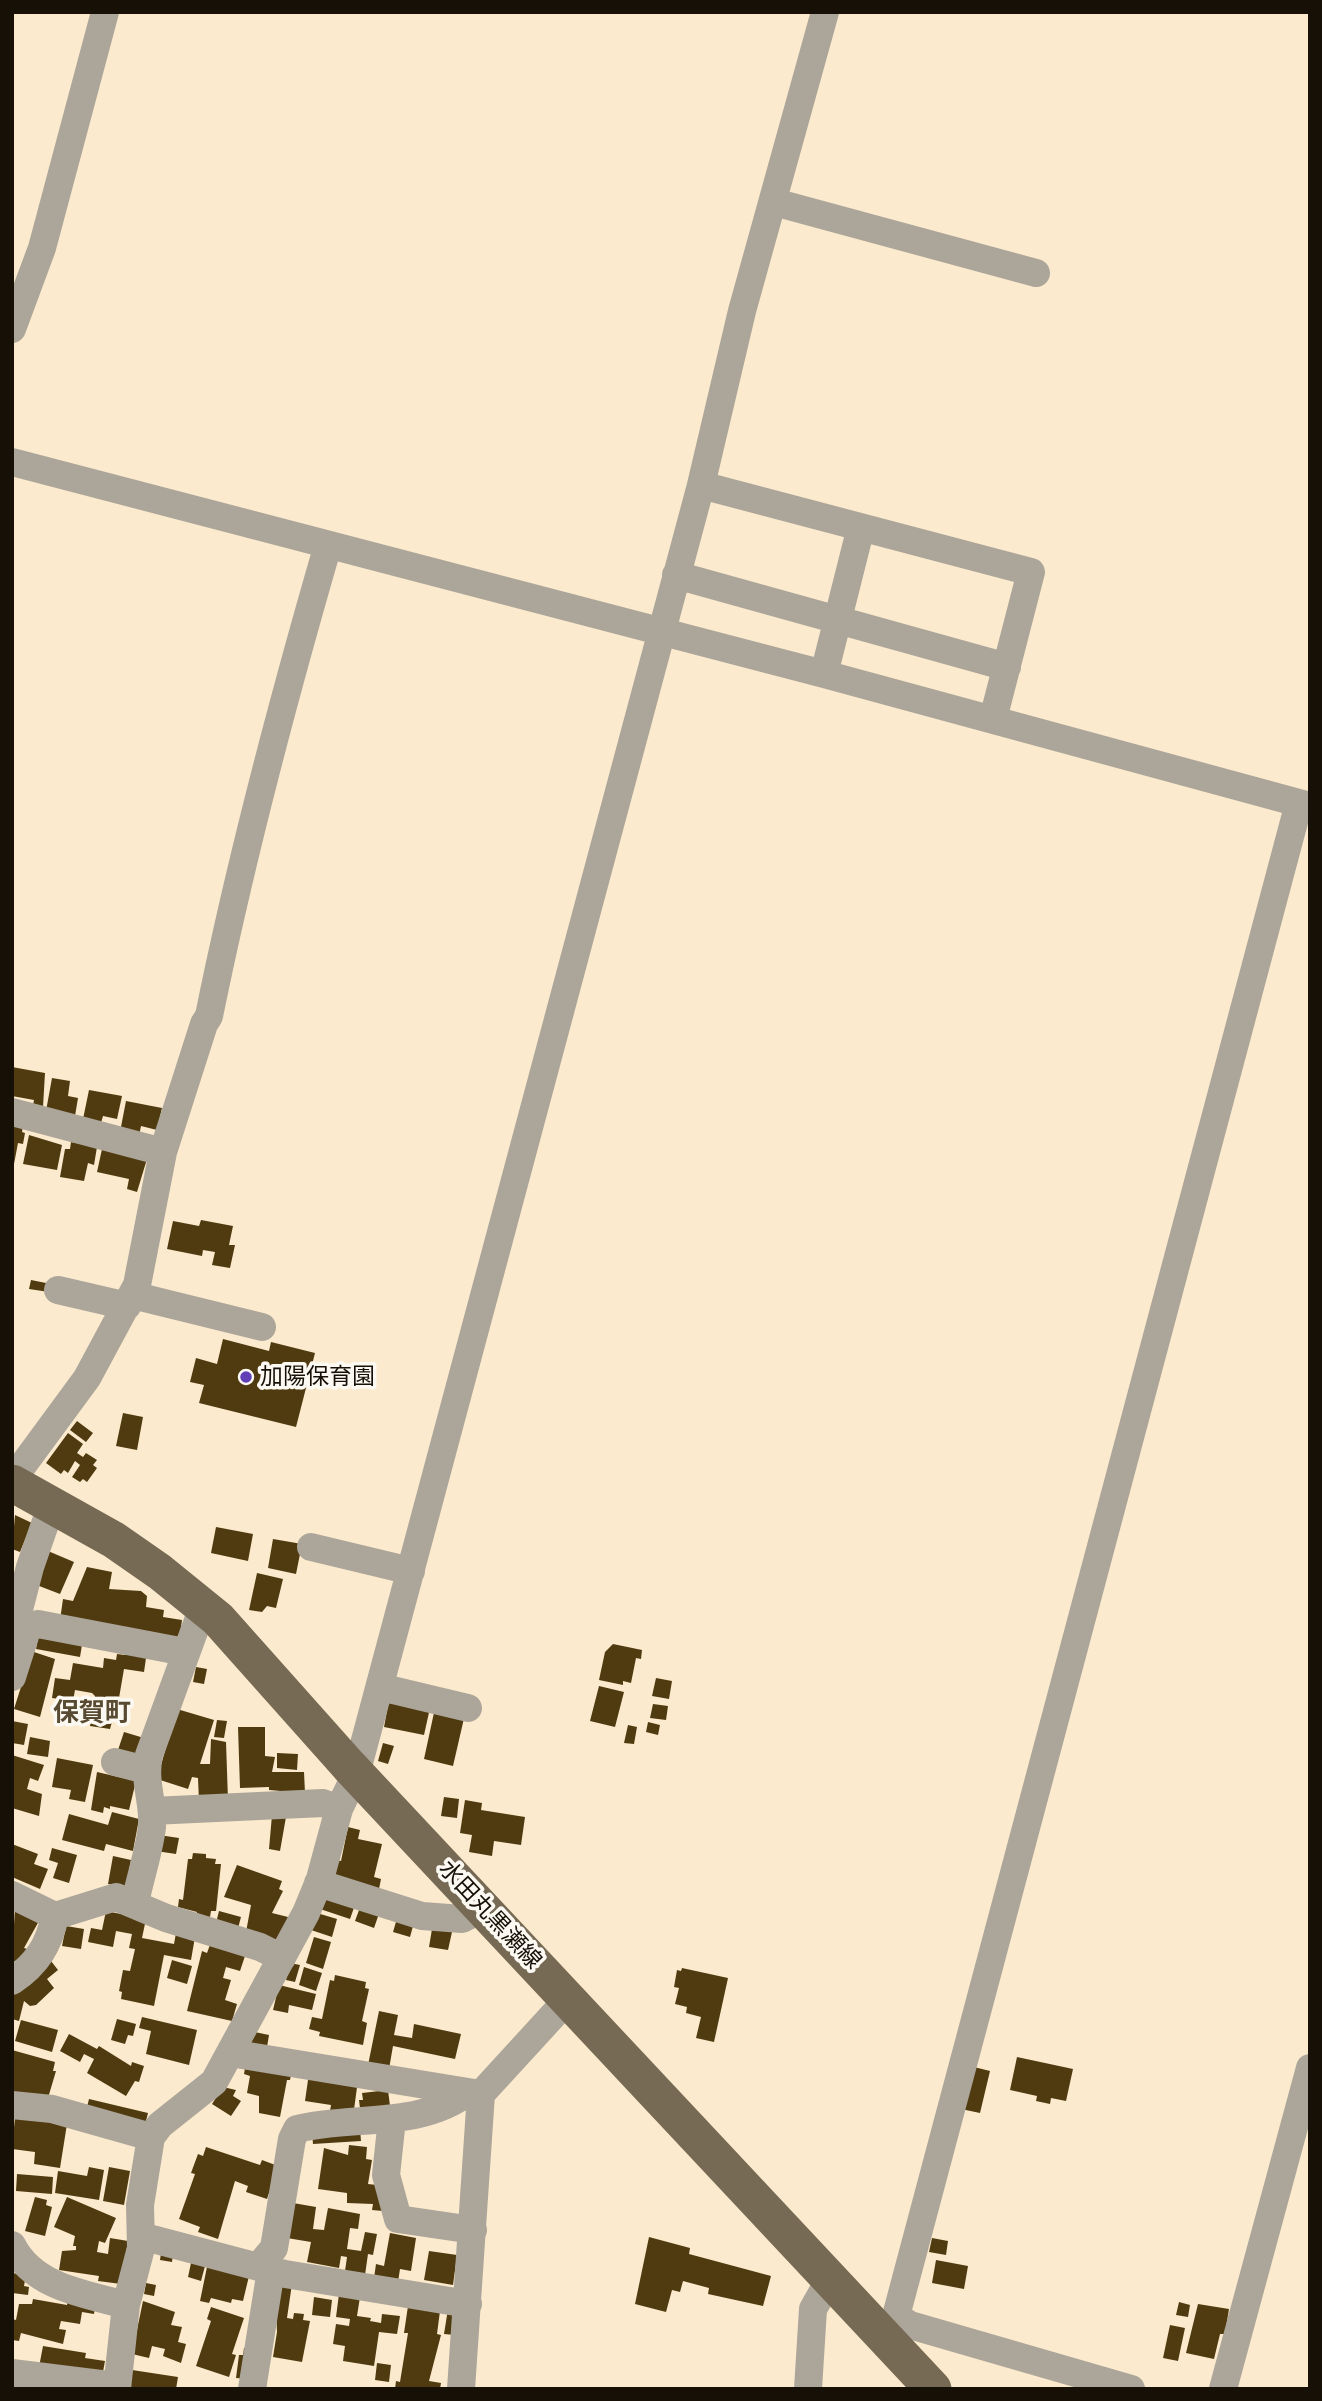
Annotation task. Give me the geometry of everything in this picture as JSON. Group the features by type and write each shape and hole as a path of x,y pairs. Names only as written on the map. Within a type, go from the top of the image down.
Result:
{"main road":[{"name":"水田丸黒瀬線","path":"12,1482 142,1559 203,1607 264,1668 356,1774 830,2279 887,2323 933,2389"}],"street":[{"path":"12,329 42,248 105,12"},
{"path":"12,2373 117,2387 126,2305 141,2248 140,2205 150,2137 160,2125 214,2082 282,1958 318,1883 339,1809 356,1774 701,485 743,311 825,12"},
{"path":"774,202 1036,273"},
{"path":"12,462 661,634 824,674 1305,805 887,2323 910,2325 1131,2389"},
{"path":"701,485 1031,572 993,719"},
{"path":"824,674 861,527"},
{"path":"12,1482 88,1378 130,1300 145,1254 163,1152 204,1024 209,1017 227,928 291,671 328,545"},
{"path":"676,575 1007,667"},
{"path":"12,1112 163,1152"},
{"path":"58,1290 130,1300 262,1327"},
{"path":"12,1677 18,1623 30,1567 52,1504"},
{"path":"311,1547 411,1571"},
{"path":"135,1903 152,1827 146,1770 203,1607"},
{"path":"18,1623 38,1624 186,1652"},
{"path":"380,1687 468,1708"},
{"path":"115,1762 146,1770"},
{"path":"152,1811 323,1803 339,1809"},
{"path":"318,1883 422,1916 461,1919 484,1908"},
{"path":"12,1895 55,1916 116,1897 166,1918 260,1947 282,1958"},
{"path":"12,1981 39,1957 48,1942 55,1916"},
{"path":"252,2389 265,2268 274,2249 292,2139 297,2129 392,2119 445,2108 474,2093 569,1998"},
{"path":"230,2053 474,2093"},
{"path":"1223,2389 1310,2068"},
{"path":"461,2389 473,2230 474,2093"},
{"path":"12,2105 52,2109 150,2137"},
{"path":"392,2119 386,2175 398,2219 473,2230"},
{"path":"141,2236 265,2268 468,2304"},
{"path":"14,2252 20,2262 58,2286 126,2305"},
{"path":"808,2389 813,2309 830,2279"}],"building":[{"path":"12,1067 45,1073 43,1107 33,1105 34,1100 12,1096"},
{"path":"52,1078 70,1081 68,1096 78,1098 75,1116 46,1111"},
{"path":"89,1090 122,1096 117,1119 103,1116 101,1123 83,1119"},
{"path":"126,1101 162,1108 157,1130 141,1126 139,1136 120,1132"},
{"path":"12,1124 23,1126 22,1132 25,1133 23,1144 18,1143 14,1164"},
{"path":"29,1135 62,1145 57,1170 23,1164"},
{"path":"71,1142 97,1147 94,1165 88,1163 84,1181 60,1177 65,1149 70,1149"},
{"path":"102,1149 147,1159 137,1192 127,1189 129,1179 97,1172"},
{"path":"201,1220 233,1226 229,1245 235,1245 230,1268 212,1265 215,1252 203,1250 202,1256 167,1249 173,1221 199,1226"},
{"path":"31,1280 51,1284 49,1292 29,1289"},
{"path":"223,1339 269,1351 271,1342 315,1353 296,1427 199,1403 204,1385 190,1382 196,1358 217,1364"},
{"path":"123,1413 143,1417 137,1450 116,1446"},
{"path":"77,1421 93,1433 86,1442 70,1430"},
{"path":"68,1433 83,1444 77,1453 83,1457 86,1453 97,1460 93,1465 97,1468 87,1482 83,1479 80,1482 72,1477 80,1465 75,1461 68,1473 64,1470 61,1474 46,1463"},
{"path":"15,1515 32,1523 20,1552 12,1549"},
{"path":"216,1527 253,1534 248,1561 211,1553"},
{"path":"273,1539 302,1544 296,1574 268,1568"},
{"path":"48,1551 74,1562 60,1594 34,1584"},
{"path":"87,1567 112,1572 109,1589 141,1591 147,1596 146,1607 164,1610 163,1617 182,1620 179,1642 60,1620 63,1599 73,1601"},
{"path":"257,1573 283,1579 276,1608 267,1606 262,1612 249,1610"},
{"path":"39,1632 83,1639 80,1657 36,1649"},
{"path":"613,1644 642,1650 641,1659 636,1658 631,1683 623,1681 623,1685 599,1680 605,1652"},
{"path":"126,1648 147,1651 144,1672 124,1669 119,1698 114,1698 113,1704 117,1704 110,1729 90,1726 95,1696 92,1693 75,1690 73,1701 52,1698 55,1678 70,1680 73,1663 103,1668 104,1658 116,1660 117,1654 125,1655"},
{"path":"28,1650 55,1659 40,1717 14,1709 26,1671"},
{"path":"196,1667 207,1669 204,1684 193,1682"},
{"path":"656,1678 672,1681 669,1699 652,1696"},
{"path":"599,1686 624,1692 615,1727 590,1721"},
{"path":"389,1700 430,1708 424,1735 384,1727"},
{"path":"653,1704 668,1706 666,1720 650,1718"},
{"path":"435,1708 465,1714 453,1766 424,1759"},
{"path":"177,1709 214,1720 200,1764 210,1764 211,1739 226,1742 228,1800 199,1802 198,1778 192,1777 188,1789 157,1779"},
{"path":"217,1720 227,1721 224,1738 214,1737"},
{"path":"12,1721 28,1724 24,1745 12,1743"},
{"path":"648,1722 660,1725 658,1735 646,1732"},
{"path":"628,1725 637,1727 634,1744 624,1743"},
{"path":"238,1727 265,1727 265,1756 275,1757 272,1772 304,1772 305,1793 269,1790 269,1787 240,1788"},
{"path":"124,1732 144,1738 137,1760 117,1753"},
{"path":"30,1737 50,1741 48,1757 27,1754"},
{"path":"383,1743 394,1746 388,1764 378,1761"},
{"path":"277,1753 298,1754 297,1770 277,1768"},
{"path":"12,1755 44,1765 38,1781 30,1778 27,1789 42,1794 39,1816 12,1808"},
{"path":"57,1758 93,1765 85,1802 69,1799 71,1790 52,1787"},
{"path":"97,1772 136,1781 129,1810 110,1806 110,1809 104,1807 103,1813 91,1810"},
{"path":"444,1797 459,1799 457,1818 441,1816"},
{"path":"465,1800 482,1803 481,1810 525,1817 521,1845 494,1841 492,1856 469,1852 472,1835 460,1833"},
{"path":"112,1812 139,1819 133,1851 106,1844 104,1851 62,1840 69,1814 108,1825"},
{"path":"272,1815 286,1817 280,1851 269,1849"},
{"path":"348,1827 360,1830 358,1839 382,1844 374,1877 381,1879 379,1889 331,1882 336,1860 341,1861"},
{"path":"159,1835 179,1838 176,1854 156,1851"},
{"path":"12,1844 38,1854 34,1864 48,1869 40,1889 12,1877"},
{"path":"52,1848 77,1855 69,1883 53,1878 58,1863 49,1860"},
{"path":"193,1853 206,1854 206,1858 216,1859 215,1864 221,1864 216,1911 211,1911 210,1917 196,1916 197,1912 178,1907 179,1899 183,1900 188,1859 192,1859"},
{"path":"113,1856 131,1860 126,1887 108,1884"},
{"path":"237,1865 282,1881 279,1889 283,1891 272,1913 288,1917 281,1941 246,1932 251,1905 224,1897"},
{"path":"325,1892 356,1902 350,1919 320,1909"},
{"path":"362,1902 381,1908 374,1928 355,1921"},
{"path":"15,1907 39,1921 24,1948 27,1949 19,1964 12,1960"},
{"path":"106,1911 146,1919 142,1938 174,1944 176,1933 195,1937 191,1960 164,1955 154,2006 121,1999 122,1992 119,1991 123,1970 130,1971 135,1949 129,1948 132,1934 116,1931 113,1947 88,1942 91,1928 102,1930"},
{"path":"219,1911 241,1917 237,1932 215,1927"},
{"path":"317,1913 337,1919 332,1937 311,1930"},
{"path":"398,1915 415,1919 410,1937 393,1932"},
{"path":"66,1926 84,1929 81,1949 62,1946"},
{"path":"432,1929 452,1932 448,1950 429,1947"},
{"path":"314,1937 331,1942 323,1969 306,1963"},
{"path":"211,1942 246,1953 240,1971 226,1967 223,1978 231,1980 225,2000 237,2004 232,2021 187,2011 202,1951 207,1953"},
{"path":"172,1960 192,1966 187,1984 167,1978"},
{"path":"51,1961 58,1970 47,1979 54,1988 36,2005 30,2006 24,2001 19,2021 12,2019 13,1990"},
{"path":"290,1963 300,1965 295,1982 286,1980"},
{"path":"304,1967 322,1973 316,1991 299,1985"},
{"path":"682,1968 728,1978 714,2042 696,2038 701,2017 686,2013 687,2007 675,2004 679,1988 674,1987 677,1970 681,1971"},
{"path":"335,1975 366,1982 365,1988 369,1989 362,2021 367,2023 363,2045 319,2036 320,2032 309,2029 312,2017 322,2019 330,1980 334,1981"},
{"path":"279,1985 316,1994 312,2010 289,2005 288,2013 273,2010"},
{"path":"379,2011 398,2015 394,2035 412,2038 414,2024 461,2034 455,2059 393,2046 389,2069 368,2065"},
{"path":"142,2017 197,2030 189,2065 146,2054 151,2031 139,2028"},
{"path":"117,2019 136,2024 133,2036 128,2035 125,2044 111,2040"},
{"path":"21,2020 58,2030 52,2052 15,2041"},
{"path":"250,2031 269,2035 266,2053 247,2050"},
{"path":"69,2034 97,2049 99,2046 131,2066 132,2062 144,2066 139,2082 135,2081 126,2096 87,2073 94,2059 84,2054 80,2062 60,2051"},
{"path":"12,2050 55,2062 53,2071 56,2071 48,2098 12,2096"},
{"path":"1017,2057 1073,2069 1066,2101 1051,2098 1050,2104 1036,2101 1037,2096 1010,2090"},
{"path":"246,2062 292,2070 290,2080 287,2080 280,2117 259,2113 259,2096 247,2093 250,2076 244,2074"},
{"path":"970,2066 990,2071 980,2113 961,2109"},
{"path":"309,2073 358,2080 353,2117 330,2111 331,2105 305,2101"},
{"path":"223,2087 236,2090 233,2096 241,2101 231,2116 212,2104"},
{"path":"388,2090 391,2114 361,2117 359,2100 363,2100 362,2093"},
{"path":"89,2099 148,2113 144,2129 85,2115"},
{"path":"15,2117 67,2124 60,2168 34,2164 35,2152 12,2149"},
{"path":"360,2129 361,2141 313,2144 312,2132"},
{"path":"349,2145 367,2147 366,2159 372,2160 368,2184 377,2185 383,2211 372,2210 373,2204 347,2203 347,2193 318,2189 324,2148 348,2155"},
{"path":"206,2147 260,2165 262,2160 278,2166 267,2199 246,2192 248,2186 235,2181 218,2239 198,2232 200,2227 179,2219 195,2174 191,2173 198,2154 203,2156"},
{"path":"89,2167 104,2170 99,2200 55,2193 58,2171 87,2176"},
{"path":"109,2167 130,2171 124,2205 103,2201"},
{"path":"17,2174 53,2177 52,2194 16,2191"},
{"path":"35,2197 47,2200 46,2205 52,2207 45,2236 25,2231"},
{"path":"67,2197 116,2218 105,2243 99,2241 97,2252 108,2254 110,2238 128,2241 121,2284 98,2281 99,2276 59,2270 62,2251 76,2250 76,2246 73,2246 75,2236 54,2227"},
{"path":"293,2203 316,2207 313,2229 324,2230 328,2208 360,2214 358,2229 350,2228 347,2249 361,2251 365,2232 377,2234 373,2255 368,2254 365,2275 345,2271 347,2257 341,2256 339,2268 307,2262 311,2242 287,2238"},
{"path":"390,2233 416,2238 411,2271 400,2269 398,2282 374,2278 376,2264 384,2266"},
{"path":"649,2237 690,2248 689,2254 771,2276 763,2306 708,2294 709,2288 683,2281 680,2292 672,2290 666,2312 635,2304"},
{"path":"932,2238 948,2241 946,2255 929,2252"},
{"path":"429,2251 457,2255 453,2285 424,2280"},
{"path":"161,2253 173,2255 172,2262 160,2260"},
{"path":"936,2260 968,2266 964,2289 932,2283"},
{"path":"191,2263 205,2266 201,2281 188,2277"},
{"path":"207,2267 249,2276 243,2301 232,2299 231,2303 211,2298 209,2303 200,2301"},
{"path":"12,2273 26,2275 24,2286 29,2287 28,2295 12,2293"},
{"path":"275,2282 292,2284 287,2318 293,2319 294,2313 304,2314 303,2320 310,2321 302,2362 273,2357 277,2332"},
{"path":"146,2283 156,2285 154,2296 144,2294"},
{"path":"339,2294 360,2297 357,2316 371,2318 370,2321 381,2323 382,2314 400,2316 397,2334 379,2332 374,2366 343,2361 345,2346 333,2344 336,2324 349,2326 350,2319 336,2317"},
{"path":"314,2297 332,2300 330,2317 312,2315"},
{"path":"68,2298 95,2306 94,2314 82,2312 80,2324 61,2321 59,2329 66,2330 63,2344 21,2333 19,2341 12,2340 12,2319 16,2320 19,2304 32,2304 33,2299 67,2305"},
{"path":"143,2301 175,2312 171,2325 182,2327 178,2342 186,2344 181,2363 163,2356 165,2349 152,2346 149,2358 132,2354"},
{"path":"1179,2302 1190,2305 1188,2317 1176,2315"},
{"path":"1198,2304 1229,2309 1225,2334 1220,2334 1214,2359 1186,2353"},
{"path":"408,2306 440,2311 437,2334 441,2335 429,2381 441,2383 440,2389 395,2389 396,2381 400,2382 408,2333 404,2333"},
{"path":"211,2307 244,2318 232,2354 236,2355 229,2377 196,2366 211,2321 207,2319"},
{"path":"448,2309 458,2311 455,2335 444,2334"},
{"path":"1170,2325 1185,2328 1178,2361 1163,2358"},
{"path":"43,2346 86,2353 85,2358 105,2361 102,2377 39,2367"},
{"path":"244,2348 253,2349 249,2379 236,2378 239,2355 243,2355"},
{"path":"377,2363 391,2365 389,2382 375,2380"},
{"path":"132,2370 178,2377 176,2389 130,2389"}],"place":[{"name":"加陽保育園","path":"246,1377"}],"district":[{"name":"保賀町","path":"92,1713"}]}
